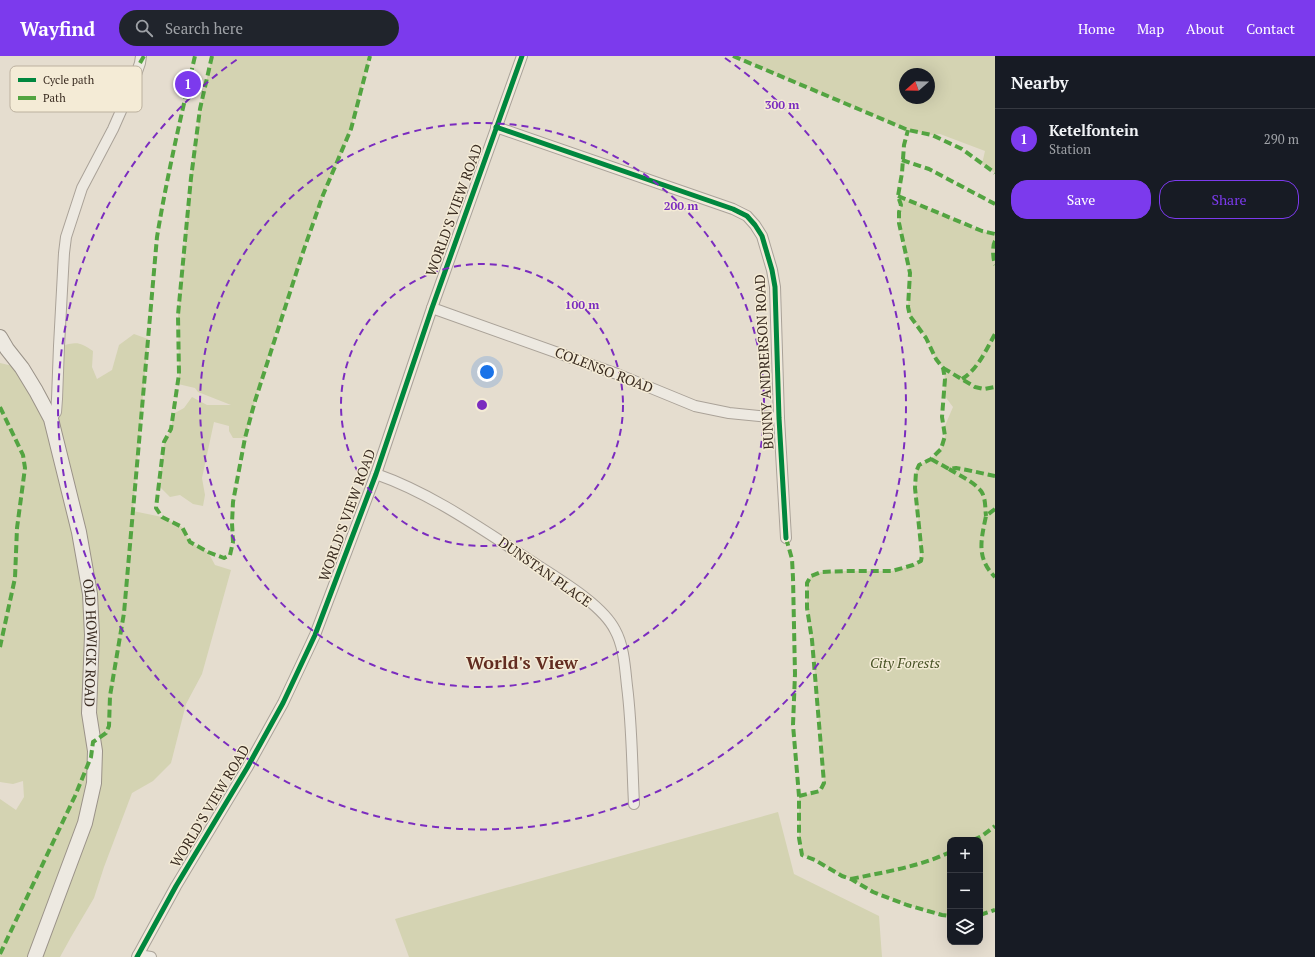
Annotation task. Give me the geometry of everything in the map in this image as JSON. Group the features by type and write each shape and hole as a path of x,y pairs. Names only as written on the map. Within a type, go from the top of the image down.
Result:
{"main road":[{"name":"OLD HOWICK ROAD","path":"0,337 26,374 51,419 79,532 90,594 92,635 89,713 96,759 94,783 85,823 34,957"}],"street":[{"path":"139,66 141,56"},
{"name":"WORLD'S VIEW ROAD","path":"137,956 176,886 247,768 292,685 315,635 376,474 432,308 522,56"},
{"path":"51,419 56,412 63,268 66,237 82,188 121,112"},
{"name":"BUNNY ANDRERSON ROAD","path":"496,127 733,209 747,216 755,225 762,236 774,281 779,418 786,538"},
{"name":"COLENSO ROAD","path":"432,308 611,371 695,406 723,412 779,418"},
{"name":"DUNSTAN PLACE","path":"376,474 399,482 476,525 580,594 610,621 616,630 619,639 626,673 631,728 634,804"},
{"path":"137,956 151,957"}],"green space":[{"path":"212,56 370,56 351,129 319,207 289,293 261,380 245,438 233,438 229,431 229,426 214,422 202,478 205,495 203,506 193,504 180,495 170,497 159,486 164,442 171,429 173,414 184,408 192,397 207,405 231,405 198,392 195,388 178,384 178,315 191,178 200,109"},
{"path":"733,56 995,56 995,173 982,164 985,151 940,134 932,135 908,130"},
{"name":"City Forests","path":"898,196 982,231 995,234 995,910 983,914 983,837 947,837 947,916 907,905 873,892 851,879 842,876 815,860 802,855 799,838 799,796 820,791 824,783 812,640 807,608 807,583 811,576 821,572 892,571 921,561 922,554 915,488 916,472 919,465 931,459 941,449 945,436 944,428 953,407 944,395 945,379 943,368 936,359 926,338 910,316 908,307 910,273 899,223 899,212 901,205"},
{"path":"134,334 148,339 133,511 162,517 182,527 190,542 208,552 215,565 231,570 202,674 186,704 171,763 153,781 132,793 94,898 60,957 0,957 0,799 16,810 24,797 23,781 13,784 0,782 0,363 22,368 51,418 59,346 77,343 93,351 92,367 97,379 112,370 119,345"},
{"path":"778,812 794,874 879,916 882,957 409,957 395,919"}],"marked path":[{"path":"140,63 144,56"},
{"path":"0,954 75,796 91,757 93,742 106,733 109,726 110,696 124,613 157,237 179,124 195,56"},
{"path":"212,56 200,109 191,178 178,315 179,374 171,429 164,442 156,508 162,517 182,527 190,542 208,552 224,558 230,555 233,542 233,502 245,438 255,401 323,195 351,129 370,56"},
{"path":"733,56 908,130 932,135 962,149 995,173"},
{"path":"799,796 820,791 824,783 812,640 807,608 807,583 811,576 821,572 892,571 921,561 922,555 915,488 916,472 919,465 931,459 941,449 945,436 942,417 945,379 943,368 936,359 926,338 910,316 908,307 910,273 899,223 899,212 901,205 898,196 902,173 904,145 908,130"},
{"path":"902,160 929,169 995,204"},
{"path":"898,196 982,231 995,234"},
{"path":"995,241 993,246 995,265"},
{"path":"962,379 977,365 995,334"},
{"path":"943,368 975,387 984,389 995,387"},
{"path":"0,407 23,455 25,468 17,528 15,578 0,647"},
{"path":"931,459 949,469 956,468 995,476"},
{"path":"949,469 981,491 985,500 986,516"},
{"path":"995,509 986,516 982,541 982,556 989,570 995,577"},
{"path":"786,538 792,559 793,578 795,674 793,725 799,796 799,838 802,855 815,860 873,892 907,905 947,916"},
{"path":"980,837 995,826"},
{"path":"851,879 926,862 947,853"},
{"path":"983,914 995,910"}],"cycle path":[{"path":"137,957 176,886 247,768 283,703 315,635 376,474 432,308 522,56"},
{"path":"496,127 733,209 747,216 755,225 762,236 772,270 775,287 779,418 786,538"}],"place":[{"name":"Ketelfontein","path":"188,84"}],"district":[{"name":"World's View","path":"522,663"}]}
